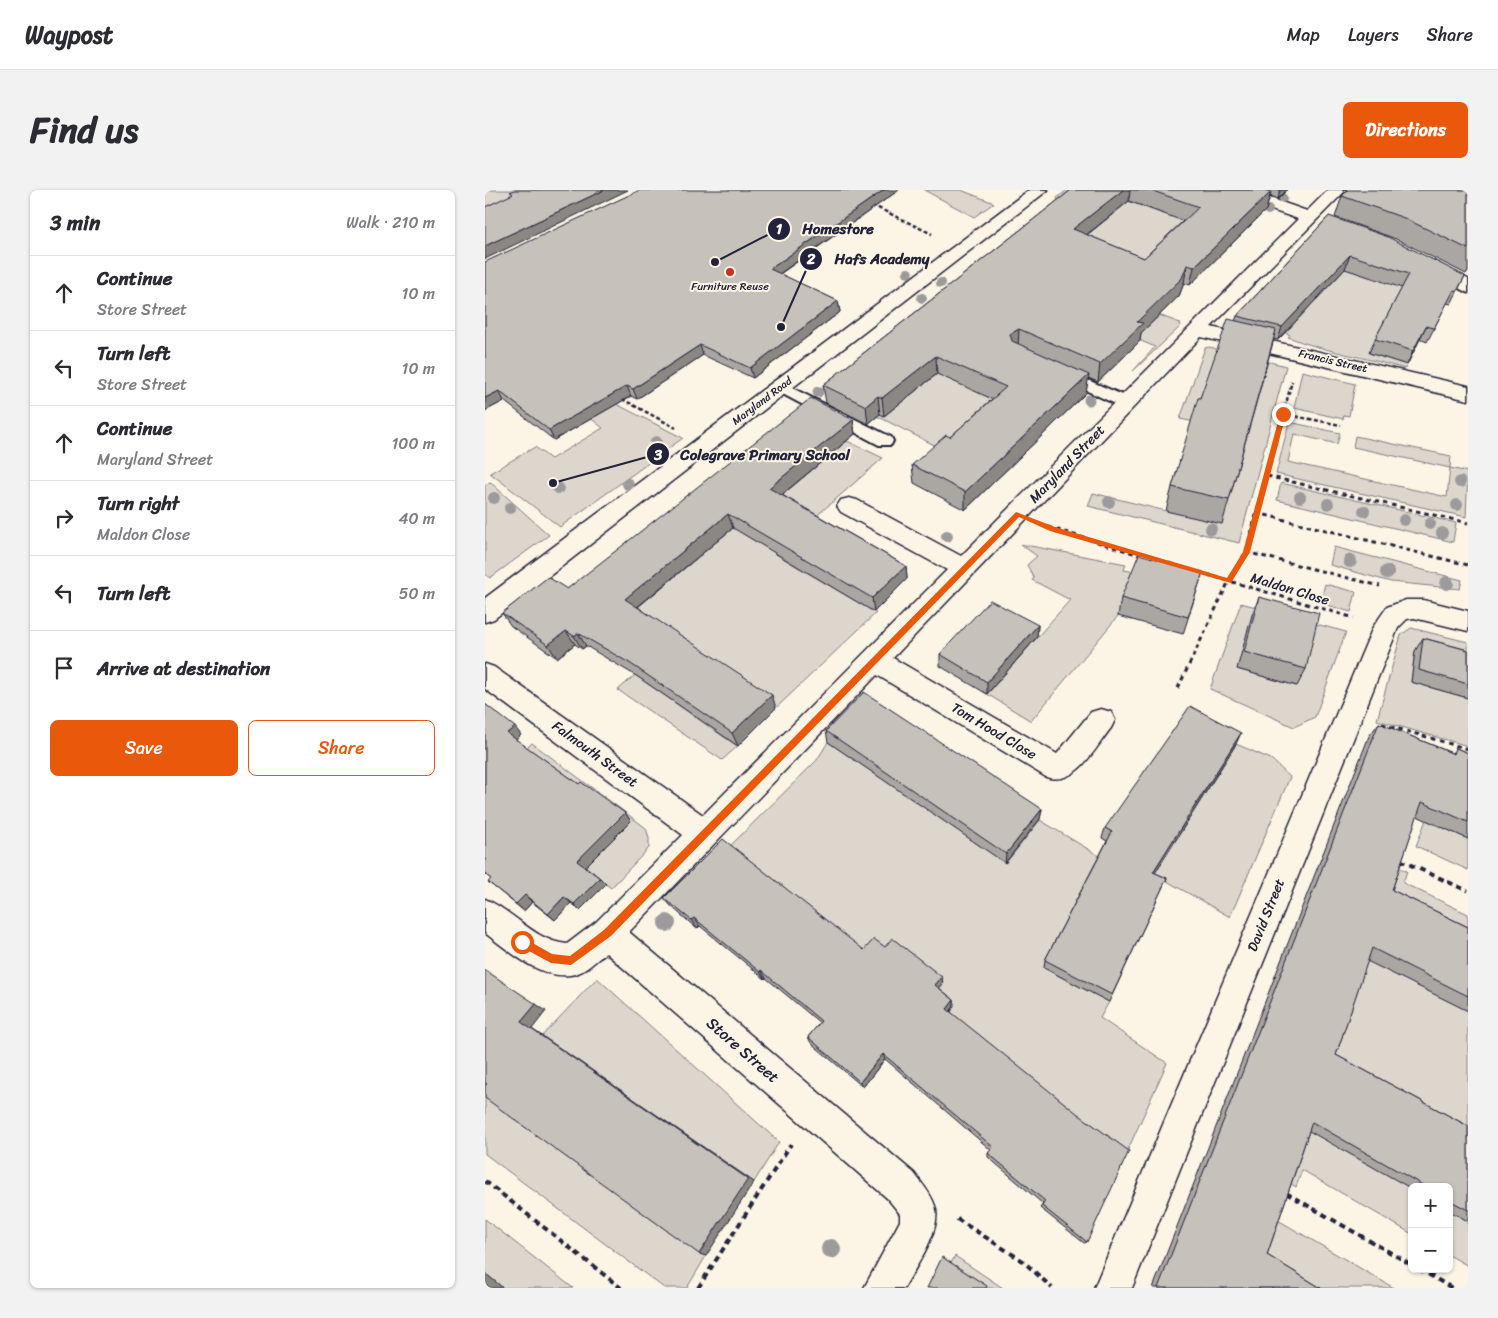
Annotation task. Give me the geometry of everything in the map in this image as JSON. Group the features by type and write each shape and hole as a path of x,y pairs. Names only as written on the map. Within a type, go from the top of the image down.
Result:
{"street":[{"name":"Maryland Road","path":"485,612 1040,190"},
{"path":"1230,190 1318,220"},
{"name":"Maryland Street","path":"607,933 1197,330 1318,220 1338,190"},
{"path":"1411,256 1468,287"},
{"name":"Francis Street","path":"1197,330 1468,393"},
{"path":"849,506 964,568"},
{"name":"David Street","path":"1113,1288 1386,627 1392,618 1406,610 1419,610 1468,621"},
{"name":"Tom Hood Close","path":"875,660 1056,768 1064,766 1101,720"},
{"name":"Falmouth Street","path":"485,675 704,833"},
{"path":"485,914 522,942 551,958 571,960 607,933"},
{"name":"Store Street","path":"607,933 901,1186 918,1208"},
{"path":"883,1288 918,1224 918,1208"}],"lane":[{"path":"1051,369 1127,403"},
{"path":"780,387 885,441"}],"path":[{"path":"866,203 962,249"},
{"path":"1178,688 1229,581 1246,552 1299,354"},
{"path":"614,395 706,444"},
{"path":"1283,414 1341,425"},
{"path":"1267,476 1468,523"},
{"path":"1257,513 1468,565"},
{"path":"1018,514 1053,529 1145,556"},
{"path":"1246,552 1381,586"},
{"name":"Maldon Close","path":"1192,570 1386,627"},
{"path":"1350,714 1468,749"},
{"path":"1396,858 1468,891"},
{"path":"698,1288 813,1110"},
{"path":"485,1181 621,1288"},
{"path":"1283,1191 1408,1263"},
{"path":"918,1208 951,1215 1023,1261 1053,1288"},
{"path":"1426,1273 1452,1288"}],"shaded area":[{"path":"485,190 539,190 485,222"},
{"path":"924,190 961,190 994,203 974,217"},
{"path":"1067,190 1098,190 1163,214 1190,191 1223,202 1117,299 1180,323 1181,326 1133,371 1155,347 1062,307 1005,405 948,452 871,413 1058,202 1057,198"},
{"path":"1300,253 1368,276 1443,280 1382,328 1369,353 1407,365 1405,369 1302,342 1288,337 1290,335 1277,329 1281,325 1290,328 1303,314 1305,296 1316,300 1320,296 1309,292"},
{"path":"1209,347 1286,366 1239,543 1088,506 1093,493 1166,511 1195,422 1180,419 1205,348"},
{"path":"1302,371 1355,384 1349,416 1344,415 1343,419 1294,408"},
{"path":"567,379 683,438 560,527 490,473 535,447 551,459 603,428 571,403"},
{"path":"1289,422 1340,433 1337,444 1294,434 1288,462 1447,497 1450,468 1468,472 1466,517 1276,474"},
{"path":"1355,436 1451,456 1450,468 1353,447"},
{"path":"847,441 883,458 774,553 876,613 776,708 632,612 706,523 725,534 755,509"},
{"path":"490,482 549,535 490,578 485,574 485,485"},
{"path":"1281,483 1456,523 1453,542 1277,500"},
{"path":"1020,544 1126,564 1124,570 1135,572 1118,616 1031,721 987,694 1070,600 1032,580 1034,578 1027,565 1037,556"},
{"path":"1334,547 1462,580 1460,589 1391,582 1330,565"},
{"path":"1325,584 1356,592 1351,612 1320,603"},
{"path":"1241,603 1275,612 1237,669 1296,686 1290,617 1346,632 1315,717 1294,727 1210,689"},
{"path":"1411,628 1468,642 1468,665 1415,651 1411,682 1468,698 1468,746 1377,720 1401,635"},
{"path":"635,675 738,746 722,760 618,690"},
{"path":"828,742 1006,863 1040,820 1101,857 1044,968 1109,1002 1100,1018 1167,1063 1126,1154 948,1015 936,992 942,984 867,957 728,848 817,760"},
{"path":"532,743 646,828 649,848 611,888 584,868 630,821 485,780 491,781"},
{"path":"1236,744 1271,759 1290,777 1230,917 1158,876 1123,851 1156,871"},
{"path":"1426,820 1468,839 1468,870 1416,846"},
{"path":"1393,865 1407,871 1403,883 1468,914 1468,1139 1338,1069 1408,1183 1408,1232 1302,1170 1296,1187 1284,1180"},
{"path":"597,978 779,1142 754,1182 542,1036"},
{"path":"485,1079 632,1202 706,1256 687,1288 664,1288 485,1154"},
{"path":"1453,1212 1468,1221 1468,1266 1453,1257"},
{"path":"1272,1217 1283,1223 1394,1288 1247,1288"},
{"path":"485,1219 573,1288 503,1288 485,1273"},
{"path":"955,1256 1003,1288 986,1288 951,1263"}],"building":[{"path":"515,190 604,190 485,246 485,207 513,194 510,192"},
{"path":"640,190 884,190 770,269 838,301 750,368 700,345 633,389 627,386 549,430 499,391 485,398 485,262"},
{"path":"1071,190 1123,190 1073,229 1144,258 1199,207 1150,190 1264,190 1271,192 1194,267 1187,265 1182,278 1137,322 1143,323 1100,364 1019,329 1010,334 1012,341 1089,375 965,492 912,465 946,435 950,437 1006,387 936,356 882,398 878,396 866,406 823,385"},
{"path":"1348,190 1468,190 1468,249 1404,218 1342,196"},
{"path":"1329,216 1388,237 1465,276 1457,291 1454,290 1434,328 1426,326 1413,351 1375,339 1409,274 1350,255 1282,327 1237,316"},
{"path":"1228,319 1276,330 1229,500 1172,487 1198,398 1200,398"},
{"path":"811,398 853,420 769,488 906,566 872,598 728,514 625,599 772,695 732,733 631,664 578,633 574,636 566,631 548,645 502,613 548,577 567,589"},
{"path":"1139,554 1203,572 1188,617 1121,598"},
{"path":"1259,597 1319,613 1306,669 1244,652"},
{"path":"990,600 1038,625 987,682 940,654"},
{"path":"1423,638 1468,650 1468,684 1419,670"},
{"path":"864,692 1042,809 1006,854 826,731"},
{"path":"485,704 515,727 507,733 579,784 581,782 625,813 577,861 600,878 574,904 564,897 548,914 525,895 516,904 488,882 491,879 485,874"},
{"path":"1190,706 1241,733 1153,872 1167,878 1112,995 1045,960 1112,832 1105,828"},
{"path":"1379,723 1454,754 1456,748 1468,753 1468,822 1422,802 1392,890 1468,927 1468,996 1372,948 1336,1055 1468,1126 1468,1210 1453,1202 1453,1183 1419,1183 1312,1122 1267,1255 1321,1288 1158,1288"},
{"path":"723,839 864,950 874,939 885,947 892,938 942,977 935,985 954,1000 947,1009 1078,1114 1129,1151 1087,1242 1042,1206 1045,1201 988,1153 993,1147 883,1054 860,1082 808,1037 821,1021 761,970 760,972 694,918 691,920 664,898"},
{"path":"485,970 536,1004 521,1022 748,1179 699,1254 485,1098 485,1085 487,1084 485,1082"},
{"path":"942,1257 987,1286 986,1288 927,1288"}],"place":[{"name":"Homestore","path":"715,262"},
{"name":"Furniture Reuse","path":"730,272"},
{"name":"Hafs Academy","path":"781,327"},
{"name":"Colegrave Primary School","path":"553,483"}],"route":[{"path":"522,942 551,958 571,960 607,933 1018,514 1053,529 1229,581 1246,552 1283,414"}]}
